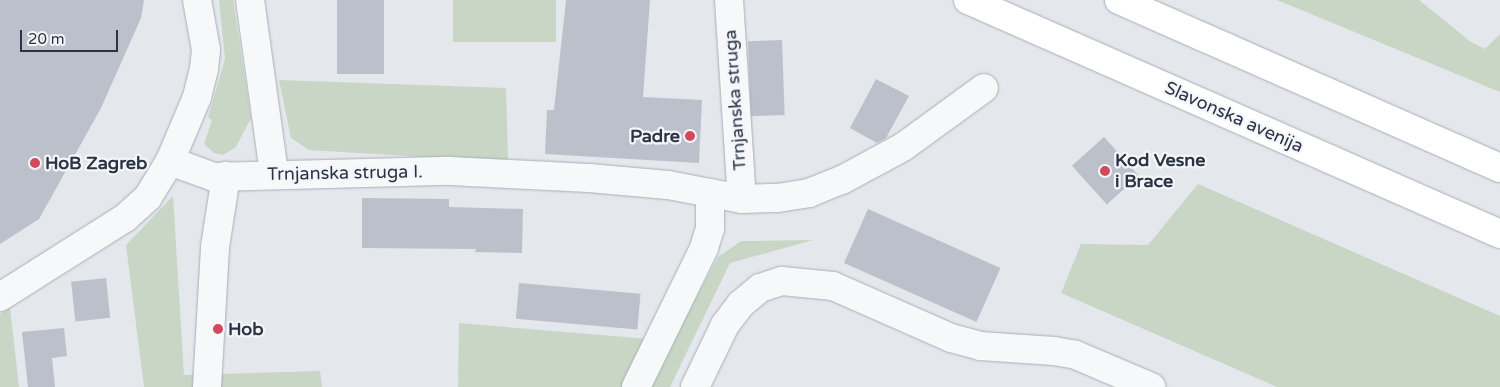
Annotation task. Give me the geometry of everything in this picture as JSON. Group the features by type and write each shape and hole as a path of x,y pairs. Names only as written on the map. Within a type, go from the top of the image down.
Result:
{"main road":[{"name":"Slavonska avenija","path":"968,0 1500,234"},
{"path":"1119,0 1500,168"}],"street":[{"path":"0,298 125,218 148,197 170,161 197,97 204,69 206,50 197,0"},
{"path":"250,0 274,173"},
{"name":"Trnjanska struga","path":"729,0 742,199"},
{"name":"Trnjanska struga I.","path":"170,161 214,177 274,173 470,172 599,178 742,199 809,193 842,180 903,147 984,88"},
{"path":"207,387 215,247 226,176"},
{"path":"636,387 704,248 710,228 710,193"},
{"path":"695,387 725,324 741,304 760,288 782,281 833,286 951,338 980,346 1054,350 1097,377 1151,387"}],"green space":[{"path":"219,0 233,0 251,118 236,147 223,155 214,153 204,144 212,120 208,117 225,59"},
{"path":"453,0 556,0 556,42 453,42"},
{"path":"1277,0 1419,0 1471,42 1485,49 1500,34 1500,92"},
{"path":"279,80 506,88 508,162 309,150 291,138"},
{"path":"1198,184 1500,316 1500,387 1277,387 1061,293 1081,244 1148,245"},
{"path":"173,196 184,375 320,371 322,387 144,387 126,245"},
{"path":"813,240 730,263 670,387 648,387 718,257 741,241"},
{"path":"10,308 19,387 0,387 0,314"},
{"path":"459,323 649,339 622,387 458,387"}],"building":[{"name":"HoB Zagreb","path":"0,0 144,0 141,18 101,108 39,219 0,244"},
{"path":"337,0 384,0 384,74 337,74"},
{"path":"566,0 650,0 643,97 702,100 699,163 545,154 547,110 554,110"},
{"path":"782,40 785,115 751,116 748,41"},
{"path":"876,79 909,96 886,138 877,143 850,128"},
{"name":"Kod Vesne i Brace","path":"1104,137 1139,176 1107,204 1072,166"},
{"path":"362,198 449,199 449,207 523,209 522,253 475,252 476,249 362,248"},
{"path":"868,209 1000,268 976,322 844,263"},
{"path":"106,278 110,318 75,321 71,282"},
{"path":"519,283 641,294 637,329 516,319"},
{"path":"64,328 67,356 52,358 55,387 28,387 22,332"}],"place":[{"name":"Padre","path":"690,136"},
{"name":"HoB Zagreb","path":"35,163"},
{"name":"Kod Vesne i Brace","path":"1105,171"},
{"name":"Hob","path":"218,329"}]}
